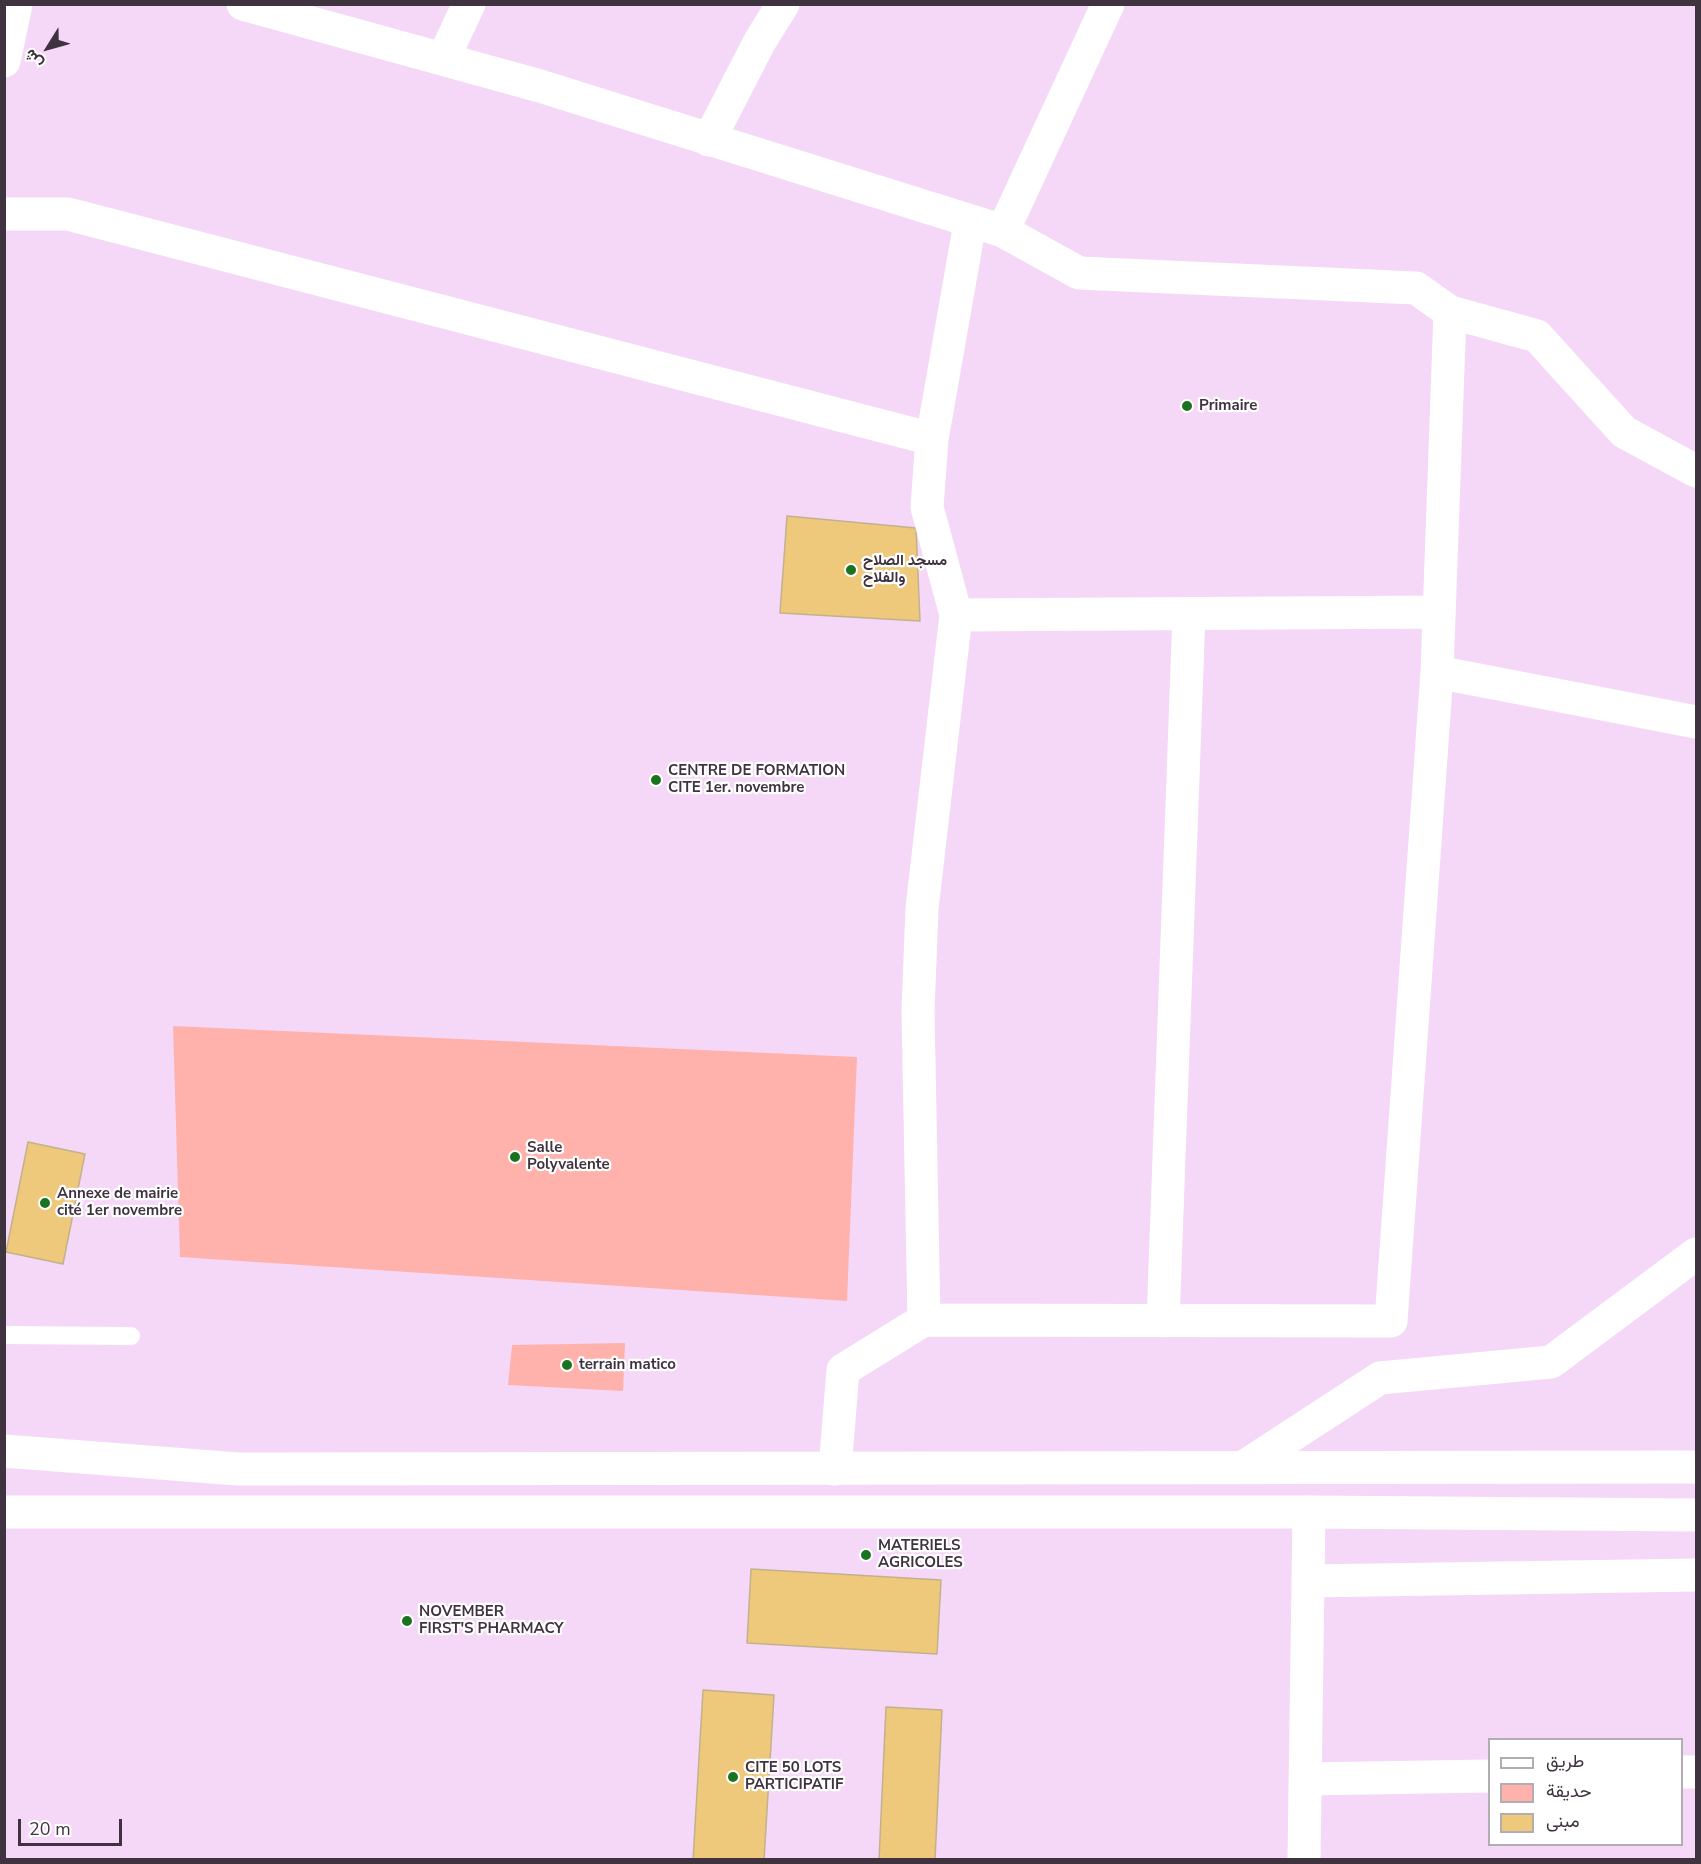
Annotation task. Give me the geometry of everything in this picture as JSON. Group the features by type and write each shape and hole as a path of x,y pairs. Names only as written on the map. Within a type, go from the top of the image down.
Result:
{"main road":[{"path":"4,61 16,4"},
{"path":"243,4 540,86 970,223 1003,231 1079,273 1416,288 1450,312 1537,336 1624,432 1696,471"},
{"path":"443,59 469,4"},
{"path":"709,140 760,41 783,4"},
{"path":"1003,231 1108,4"},
{"path":"4,214 68,214 932,439"},
{"path":"924,1320 918,1011 922,908 956,615 927,507 932,439 970,223"},
{"path":"835,1469 843,1370 924,1320 1391,1321 1437,672 1450,312"},
{"path":"956,615 1439,612"},
{"path":"1163,1321 1189,614"},
{"path":"1437,672 1696,722"},
{"path":"1245,1466 1380,1378 1551,1362 1696,1254"},
{"path":"4,1451 238,1469 1696,1467"},
{"path":"4,1512 1309,1512 1696,1515"},
{"path":"1304,1860 1309,1512"},
{"path":"1308,1581 1696,1575"},
{"path":"1305,1779 1488,1776"}],"lane":[{"path":"4,1335 131,1336"}],"green space":[{"name":"Salle Polyvalente","path":"173,1026 857,1057 847,1301 180,1257"},
{"name":"terrain matico","path":"625,1343 623,1391 508,1385 512,1345"}],"building":[{"name":"مسجد الصلاح والفلاح","path":"787,516 916,528 920,621 780,613"},
{"name":"Annexe de mairie cité 1er novembre","path":"28,1142 85,1154 63,1264 6,1252"},
{"path":"751,1569 941,1580 937,1654 747,1643"},
{"name":"CITE 50 LOTS PARTICIPATIF","path":"703,1690 774,1695 764,1860 693,1860"},
{"path":"886,1707 942,1710 935,1860 879,1860"}],"place":[{"name":"Primaire","path":"1187,406"},
{"name":"مسجد الصلاح والفلاح","path":"851,570"},
{"name":"CENTRE DE FORMATION CITE 1er. novembre","path":"656,780"},
{"name":"Salle Polyvalente","path":"515,1157"},
{"name":"Annexe de mairie cité 1er novembre","path":"45,1203"},
{"name":"terrain matico","path":"567,1365"},
{"name":"MATERIELS AGRICOLES","path":"866,1555"},
{"name":"NOVEMBER FIRST'S PHARMACY","path":"407,1621"},
{"name":"CITE 50 LOTS PARTICIPATIF","path":"733,1777"}]}
